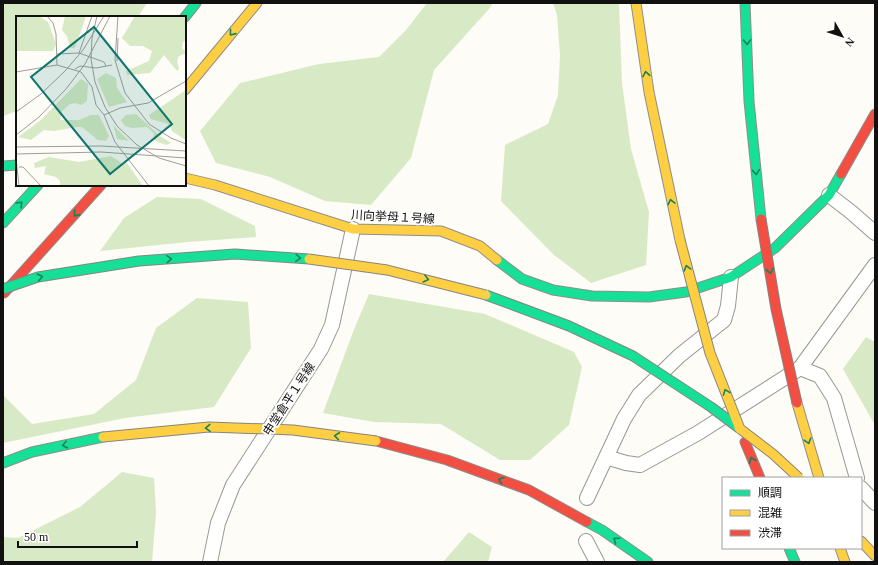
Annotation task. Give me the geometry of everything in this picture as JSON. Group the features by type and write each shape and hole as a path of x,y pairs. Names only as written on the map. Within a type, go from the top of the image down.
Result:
{"main road":[{"path":"186,16 196,3"},
{"path":"186,89 257,3"},
{"path":"636,3 640,45 657,137 680,240 710,353 760,477"},
{"path":"745,3 749,101 761,219 776,309 797,404 819,477"},
{"path":"829,195 875,114"},
{"path":"3,166 16,165"},
{"name":"川向挙母１号線","path":"186,178 215,185 353,229 441,231 480,246 522,279 553,290 592,296 649,297 686,292 731,277 775,248 829,195"},
{"path":"3,223 37,186"},
{"path":"3,294 100,186"},
{"path":"3,289 38,277 139,261 235,254 307,259 387,270 479,292 569,326 632,356 724,417 773,454 798,477"},
{"path":"3,464 32,452 103,437 209,427 293,430 376,442 447,460 529,490 602,530 648,562"},
{"path":"862,542 875,556"},
{"path":"789,549 795,562"},
{"path":"840,549 845,562"}],"street":[{"path":"829,195 875,233"},
{"name":"申堂倉平１号線","path":"210,562 218,523 233,485 321,349 332,325 353,229"},
{"path":"606,457 626,464 640,465 698,433 800,368 875,264"},
{"path":"587,498 624,419 639,395 679,356 724,320 728,306 731,277"},
{"path":"800,368 820,376 834,398 857,477"},
{"path":"862,489 875,503"},
{"path":"586,541 597,562"}],"green space":[{"path":"3,3 147,3 139,16 16,16 16,111 3,116"},
{"path":"427,3 493,3 434,70 411,158 371,205 325,201 270,177 216,163 200,131 240,83 319,64 379,57 406,30"},
{"path":"553,3 619,3 622,83 631,149 649,212 646,265 591,283 554,255 501,201 505,145 548,124 558,95 560,56 557,15"},
{"path":"157,197 201,199 255,226 256,237 100,251 124,218"},
{"path":"369,294 485,314 574,352 582,367 569,425 530,460 500,460 441,424 374,422 323,413 353,332"},
{"path":"197,298 248,302 251,348 214,407 125,418 3,443 3,395 32,424 94,414 136,380 156,328"},
{"path":"866,337 875,342 875,425 843,369"},
{"path":"122,472 154,478 156,512 152,562 3,562 3,537 18,538 80,507"},
{"path":"469,532 492,547 488,562 443,562"}],"traffic: fast":[{"path":"186,16 196,3"},
{"path":"745,3 749,101 761,219"},
{"path":"3,166 16,165"},
{"path":"497,260 522,279 553,290 592,296 649,297 686,292 731,277 775,248 829,195 841,174"},
{"path":"3,223 37,186"},
{"path":"3,289 38,277 139,261 235,254 309,259"},
{"path":"486,295 569,326 633,356 711,407 739,428"},
{"path":"3,463 32,452 103,437"},
{"path":"587,522 602,530 648,562"},
{"path":"789,549 795,562"}],"traffic: slow":[{"path":"186,89 257,3"},
{"path":"636,3 649,92 680,240"},
{"path":"186,178 215,185 353,229 441,231 480,246 497,260"},
{"path":"680,240 710,353 740,429"},
{"path":"309,259 387,270 486,295"},
{"path":"797,403 819,477"},
{"path":"103,437 209,427 293,430 376,441"},
{"path":"739,428 773,454 798,477"},
{"path":"862,542 875,556"},
{"path":"840,549 845,562"}],"traffic: jam":[{"path":"841,174 875,114"},
{"path":"4,293 100,186"},
{"path":"761,219 776,309 797,403"},
{"path":"376,441 447,460 529,490 587,522"},
{"path":"745,442 760,477"}]}
